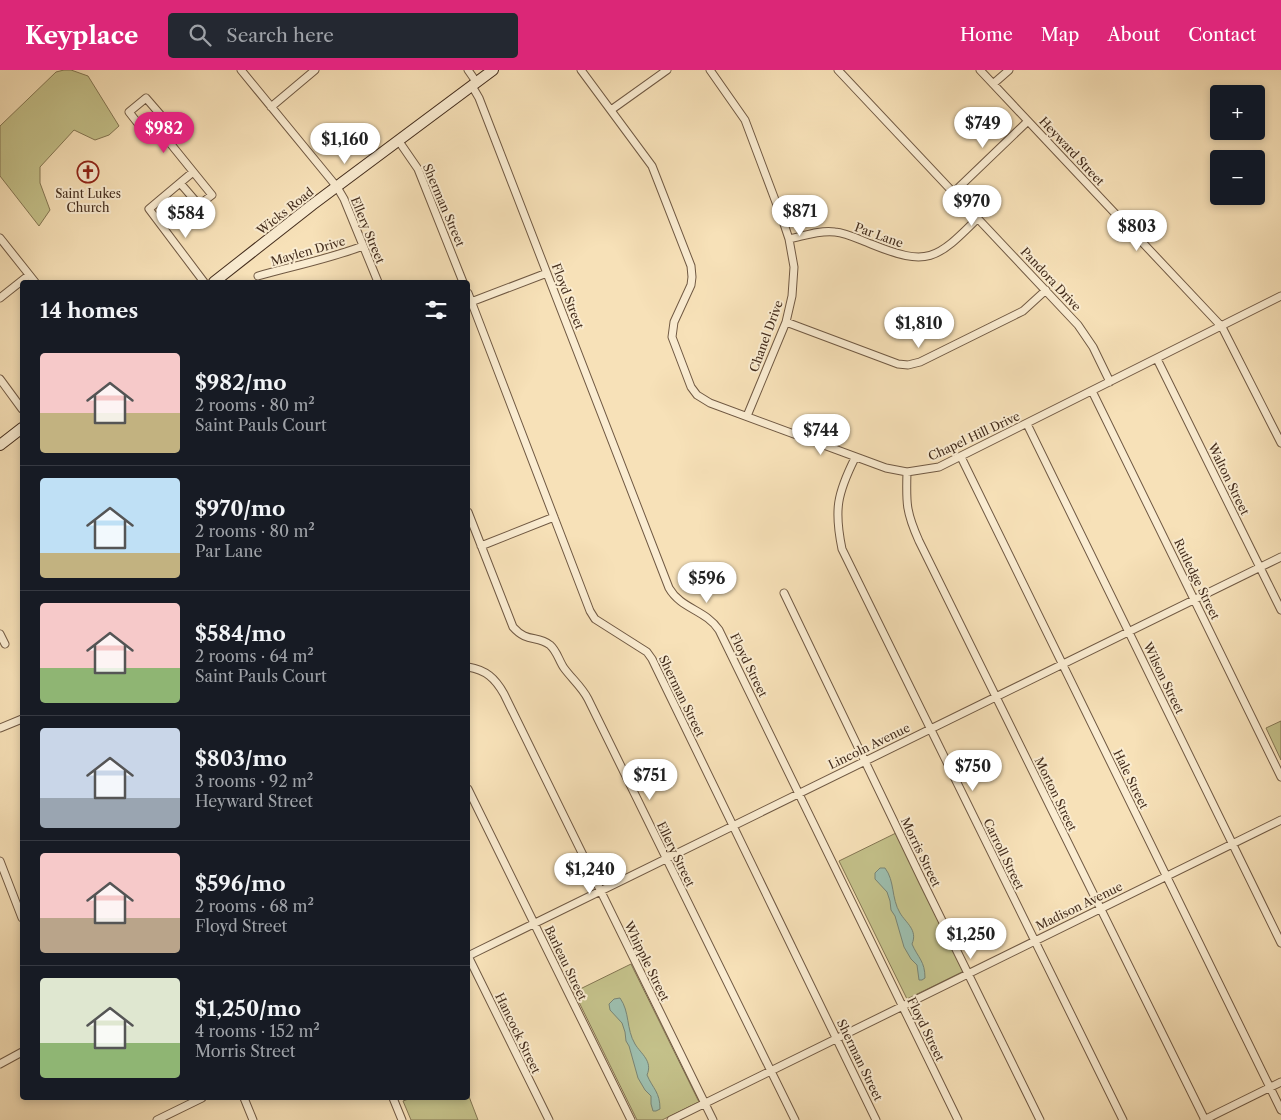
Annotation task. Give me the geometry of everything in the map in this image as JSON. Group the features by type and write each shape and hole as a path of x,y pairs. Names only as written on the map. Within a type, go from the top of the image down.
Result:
{"main road":[{"name":"Wicks Road","path":"217,280 398,140 493,70"},
{"path":"0,445 20,430"}],"street":[{"name":"Ellery Street","path":"241,70 337,187 344,199 377,280"},
{"path":"271,107 315,70"},
{"name":"Floyd Street","path":"468,70 669,588 680,601 714,621 719,630 958,1120"},
{"name":"Chapel Hill Drive","path":"581,70 652,166 691,266 691,285 674,322 672,337 691,387 697,395 710,403 855,458 886,468 907,472 939,467 1281,296"},
{"path":"611,110 667,70"},
{"name":"Chanel Drive","path":"710,70 744,120 789,239 794,267 794,283 786,322 748,416"},
{"name":"Pandora Drive","path":"838,70 1046,290 1086,336 1110,382"},
{"name":"Heyward Street","path":"980,70 1222,327 1281,443"},
{"path":"993,84 1009,70"},
{"path":"146,98 165,120 157,128 147,136 129,112 146,98"},
{"path":"954,192 1028,121"},
{"path":"157,128 212,195 199,205 180,183"},
{"name":"Sherman Street","path":"398,140 418,169 462,280"},
{"path":"193,172 149,209 202,280"},
{"name":"Par Lane","path":"789,239 821,232 836,232 894,254 924,257 938,254 978,218"},
{"path":"0,238 33,280"},
{"name":"Maylen Drive","path":"258,276 363,246"},
{"path":"471,302 547,273"},
{"path":"23,280 29,275"},
{"path":"0,298 20,282"},
{"path":"786,322 880,358 908,365 920,362 1023,311 1046,290"},
{"name":"Sherman Street","path":"470,299 595,619 642,649 652,659 876,1120"},
{"name":"Walton Street","path":"1157,359 1281,610"},
{"path":"0,380 20,406"},
{"name":"Rutledge Street","path":"1092,391 1281,777"},
{"name":"Wilson Street","path":"1026,424 1281,943"},
{"name":"Hale Street","path":"961,457 1281,1110"},
{"name":"Carroll Street","path":"855,458 846,476 837,511 837,526 842,549 1122,1120"},
{"name":"Morton Street","path":"907,472 906,497 911,522 1204,1120"},
{"name":"Ellery Street","path":"470,517 513,627 526,638 543,641 551,646 566,671 583,689 795,1120"},
{"path":"481,546 554,517"},
{"name":"Lincoln Avenue","path":"470,955 1281,557"},
{"name":"Morris Street","path":"784,593 1040,1120"},
{"path":"0,634 4,644"},
{"name":"Whipple Street","path":"470,667 478,668 489,674 500,688 713,1120"},
{"path":"0,728 20,720"},
{"name":"Barleau Street","path":"470,793 631,1120"},
{"name":"Madison Avenue","path":"671,1120 1281,820"},
{"path":"0,861 20,913"},
{"name":"Hancock Street","path":"470,960 549,1120"},
{"path":"0,1064 20,1053"},
{"path":"1204,1120 1281,1082"},
{"path":"158,1120 198,1100"},
{"path":"245,1100 253,1120"},
{"path":"394,1100 402,1120"}],"shaded area":[{"path":"71,70 88,76 119,126 109,135 95,140 74,130 40,167 40,183 50,210 39,226 0,176 0,126 56,72"},
{"path":"1281,721 1281,760 1266,728"},
{"path":"896,833 964,971 907,999 839,861"},
{"path":"880,868 885,868 888,873 897,907 914,935 912,944 924,967 925,978 922,980 919,980 917,965 904,947 887,892 875,879 875,873"},
{"path":"631,964 699,1102 662,1120 637,1120 574,992"},
{"path":"620,998 625,1009 632,1038 646,1058 648,1066 647,1075 660,1103 660,1109 656,1111 653,1111 651,1096 638,1078 622,1023 610,1010 609,1004 614,999"},
{"path":"470,1099 478,1120 411,1120 403,1101"}],"place":[{"name":"Saint Lukes Church","path":"88,172"}]}
